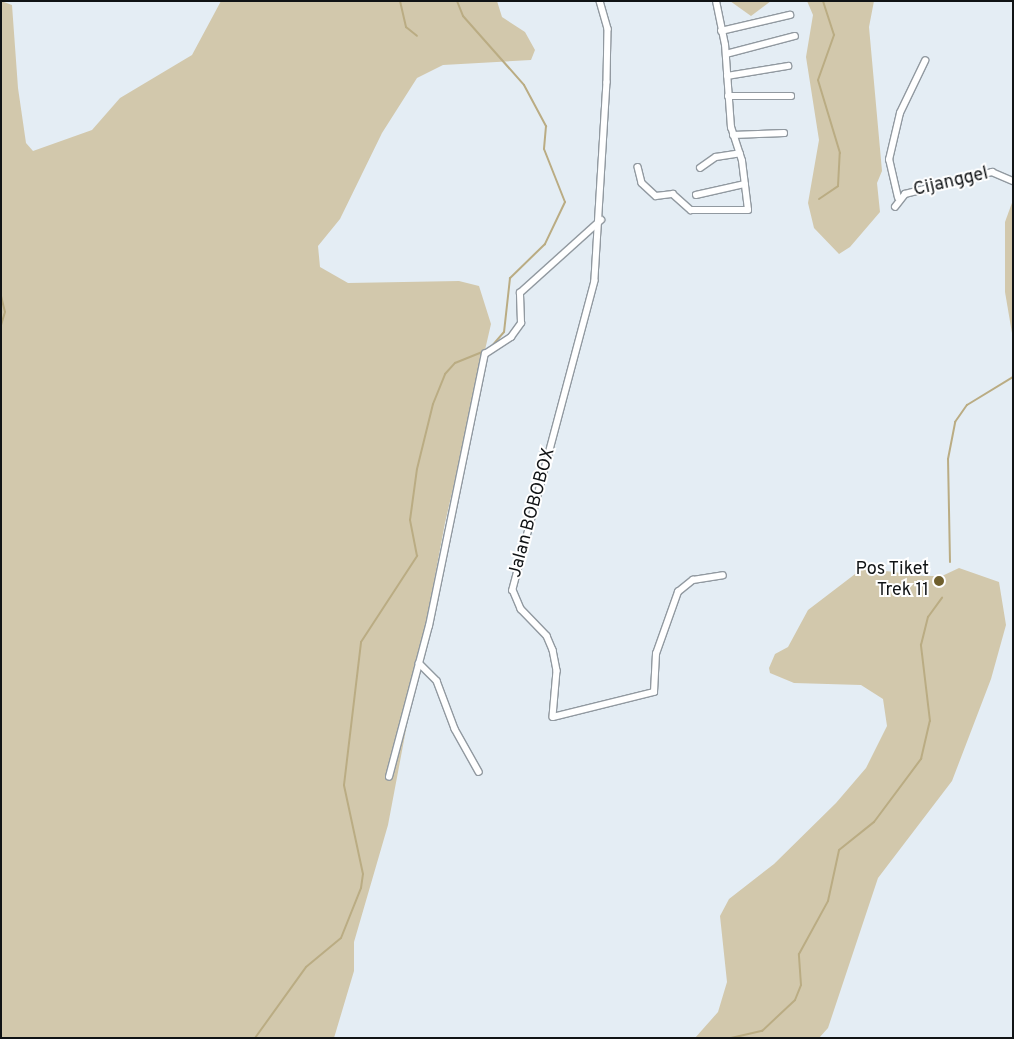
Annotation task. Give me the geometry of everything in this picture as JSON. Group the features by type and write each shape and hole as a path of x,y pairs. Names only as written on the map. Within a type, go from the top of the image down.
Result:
{"street":[{"name":"Jalan BOBOBOX","path":"600,1 608,29 601,220 595,281 513,590 521,608 547,636 553,650 557,671 553,718 577,714 619,698 649,696 657,684 656,654 678,592 693,580 723,575"},
{"path":"638,167 650,192 660,197 673,194 691,210 748,210 740,153 733,135 728,96 726,54 716,1"},
{"path":"722,33 790,15"},
{"path":"726,54 795,36"},
{"path":"898,198 889,160 900,113 925,61"},
{"path":"727,76 788,66"},
{"path":"728,96 791,96"},
{"path":"733,135 784,133"},
{"path":"700,168 716,157 740,153"},
{"name":"Cijanggel","path":"895,207 898,198 992,172 1013,181"},
{"path":"696,195 745,184"},
{"path":"389,777 419,663 485,354 511,337 521,323 520,293 601,220"},
{"path":"419,663 437,681 455,729 479,772"}],"shaded area":[{"path":"1,1 12,5 18,88 26,143 33,151 92,130 120,98 192,55 221,1 497,1 502,17 525,32 535,50 531,60 443,65 417,78 382,133 340,219 318,246 320,267 348,283 459,281 479,286 491,324 445,523 388,825 354,942 354,971 334,1038 1,1038"},
{"path":"730,1 771,1 751,16"},
{"path":"807,1 874,1 869,27 882,171 877,183 880,212 850,247 839,254 814,228 808,203 819,140 806,57 813,15"},
{"path":"1013,200 1013,339 1005,292 1005,222"},
{"path":"863,568 924,576 942,576 959,568 999,582 1006,625 991,679 952,781 878,878 828,1028 819,1038 695,1038 718,1012 727,982 720,916 729,899 774,864 836,803 866,768 887,726 883,699 861,685 794,683 770,673 769,668 775,654 788,647 808,610"}],"waterway":[{"path":"400,1 406,27 417,36"},
{"path":"457,1 463,16 524,85 546,126 544,149 565,202 545,244 510,278 504,332 491,347"},
{"path":"819,199 838,186 840,153 818,80 834,35 823,1"},
{"path":"1,296 5,312 1,325"},
{"path":"255,1038 306,967 341,938 361,888 363,874 344,785 361,642 417,556 410,520 417,469 433,404 445,374 455,363 485,351"},
{"path":"950,562 948,459 955,422 967,405 1013,377"},
{"path":"731,1038 762,1031 795,1000 801,985 799,954 828,901 839,850 874,822 921,759 930,721 921,645 928,617 942,598"}],"place":[{"name":"Pos Tiket Trek 11","path":"939,581"}]}
